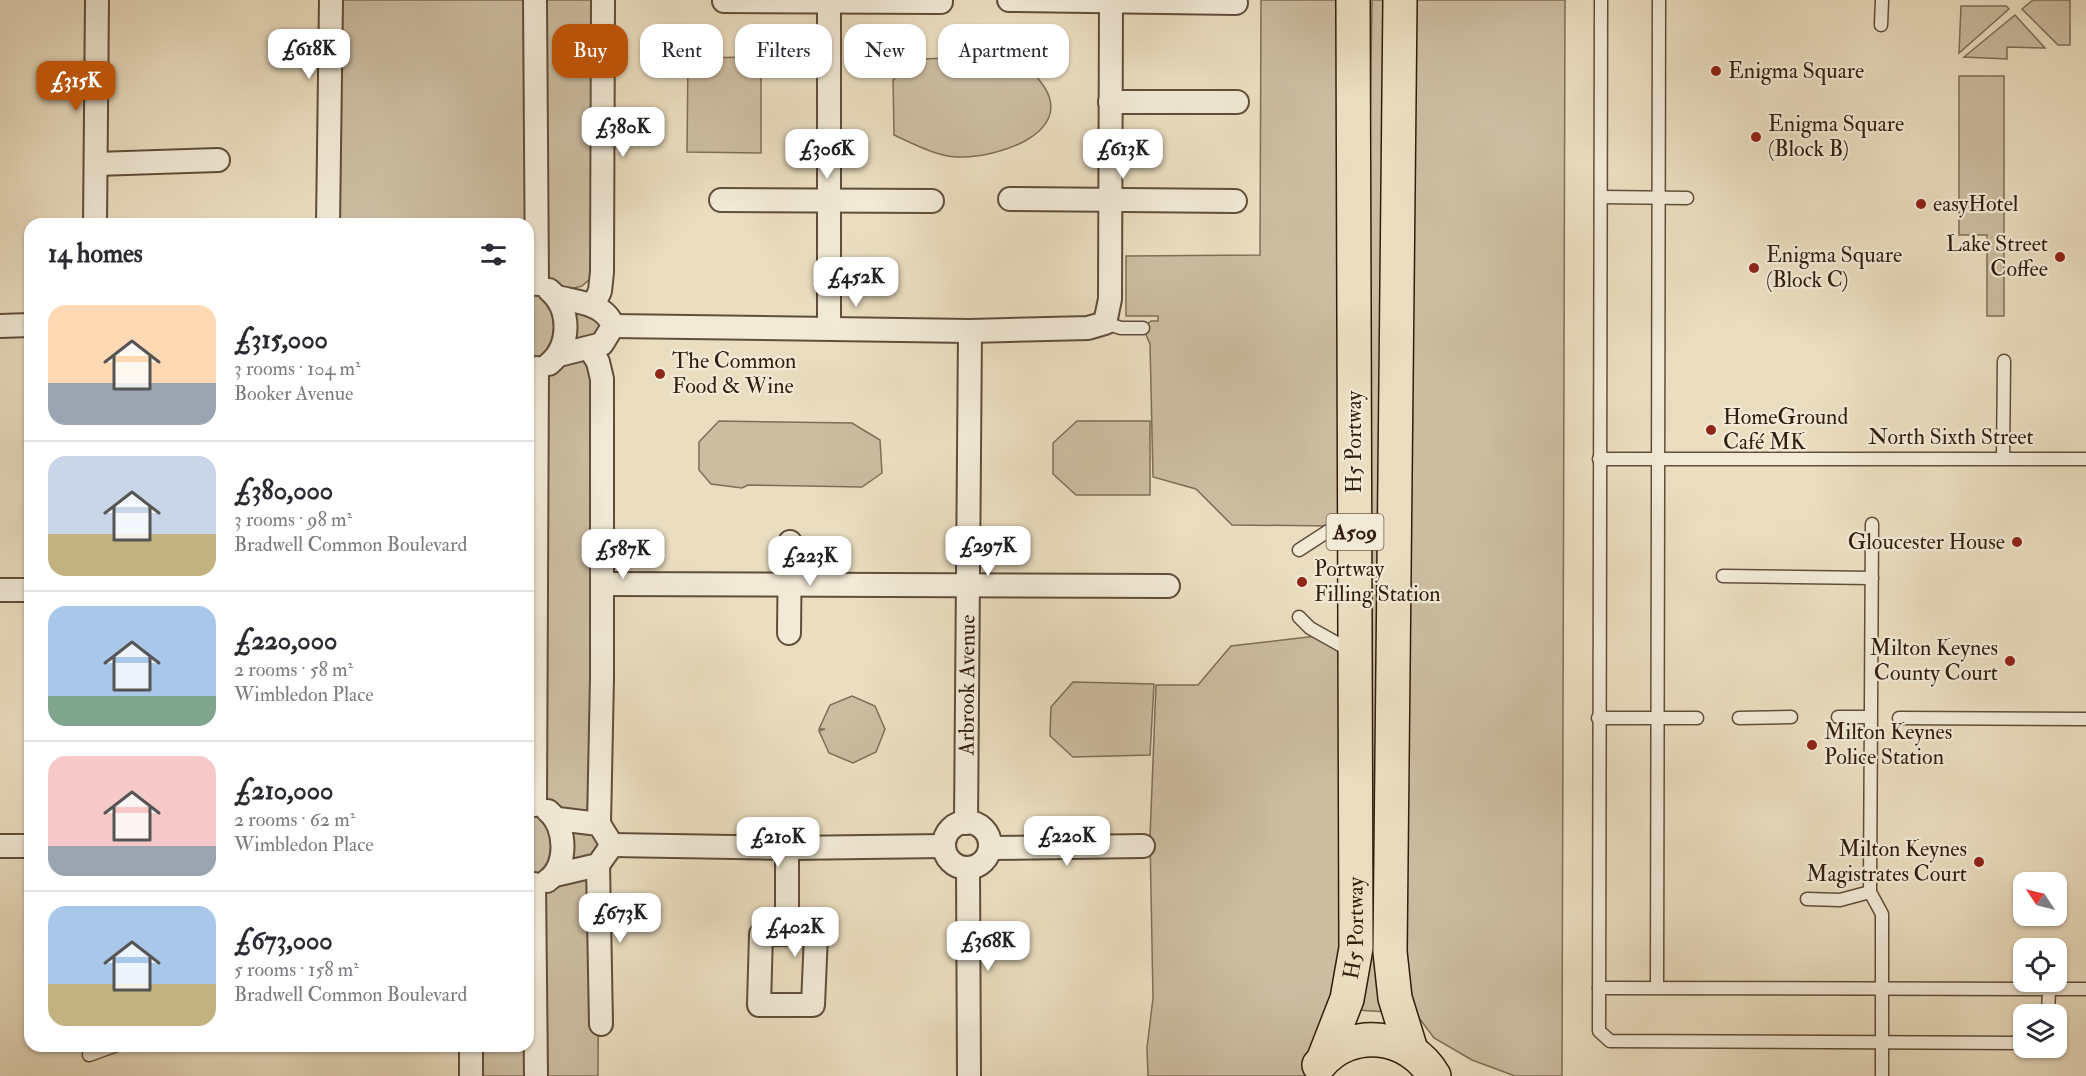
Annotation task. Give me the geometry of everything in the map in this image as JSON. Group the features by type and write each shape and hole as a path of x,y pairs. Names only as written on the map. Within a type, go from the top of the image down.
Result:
{"main road":[{"name":"H5 Portway","path":"1318,1067 1347,999 1356,948 1353,0"},
{"name":"H5 Portway","path":"1400,0 1390,952 1395,998 1431,1067"},
{"path":"1318,1067 1344,1045 1366,1039 1390,1041 1431,1067"}],"street":[{"path":"95,218 97,0"},
{"path":"328,218 331,0"},
{"path":"533,218 535,0"},
{"path":"593,306 600,291 602,272 603,0"},
{"path":"1009,0 1236,3"},
{"path":"724,1 941,2"},
{"path":"829,1 829,328"},
{"path":"612,326 970,331 1081,328 1105,323 1110,299 1111,3"},
{"path":"1110,102 1237,102"},
{"path":"96,164 218,160"},
{"path":"1010,199 1235,201"},
{"path":"721,200 932,201"},
{"path":"534,287 557,297 593,306 608,315 612,326 607,340 590,349 559,355 544,367 534,367"},
{"path":"557,297 563,310 566,332 559,355"},
{"path":"0,326 24,326"},
{"name":"Arbrook Avenue","path":"966,823 970,331"},
{"path":"590,349 598,362 602,379 603,584 599,824 612,845"},
{"path":"789,633 790,542"},
{"path":"603,584 1168,586"},
{"path":"0,590 24,590"},
{"path":"534,807 546,809 558,819 599,824"},
{"path":"555,875 563,848 558,819"},
{"path":"966,823 976,824 984,830 989,838 990,848 983,862 968,868 953,863 944,846 952,828 966,823"},
{"path":"612,845 787,848 944,846"},
{"path":"601,1024 597,865 612,845"},
{"path":"0,846 24,846"},
{"path":"990,848 1143,846"},
{"path":"787,848 787,934"},
{"path":"534,883 545,883 555,875 597,865"},
{"path":"968,868 969,1076"},
{"path":"534,999 536,1076"},
{"path":"471,1052 471,1076"}],"lane":[{"path":"1600,0 1602,197 1598,718 1599,1031 1610,1041 2013,1043"},
{"path":"1657,987 1659,0"},
{"path":"1881,0 1881,25"},
{"path":"1602,197 1687,198"},
{"path":"1105,323 1121,328 1143,328"},
{"path":"2003,458 2004,361"},
{"name":"North Sixth Street","path":"1599,459 2086,459"},
{"path":"1299,550 1336,526 1354,505"},
{"path":"1872,524 1870,892 1882,914 1881,1076"},
{"path":"1723,576 1872,578"},
{"path":"1299,617 1310,628 1355,653"},
{"path":"1739,718 1791,717"},
{"path":"1838,717 1870,717"},
{"path":"1598,718 1697,718"},
{"path":"1899,718 2086,719"},
{"path":"1807,899 1840,900 1870,892"},
{"path":"1599,988 2013,990"},
{"path":"2067,990 2086,989"}],"shaded area":[{"path":"332,0 596,0 596,24 552,24 552,78 595,78 591,278 582,286 574,288 576,310 602,319 598,1076 465,1076 465,1052 534,1052 534,218 336,218"},
{"path":"1261,0 1353,0 1355,505 1336,526 1232,525 1196,489 1153,477 1150,344 1143,328 1151,321 1158,321 1158,316 1126,316 1126,256 1260,255"},
{"path":"1372,0 1383,0 1386,1012 1357,1010"},
{"path":"1411,0 1565,0 1562,1076 1515,1076 1472,1060 1434,1038 1411,1007 1400,957"},
{"path":"2033,0 2070,0 2070,45 2058,45 2022,9"},
{"path":"1961,6 2006,6 2009,9 1959,53"},
{"path":"2015,15 2045,48 2007,47 2007,59 1964,57"},
{"path":"735,57 735,78 761,78 761,153 687,152 688,78 723,78 723,58"},
{"path":"938,58 938,78 1037,78 1045,88 1051,104 1048,119 1039,131 1026,140 1009,148 975,156 960,157 934,152 894,135 893,80 895,78 926,78 926,59"},
{"path":"1959,76 2004,76 2004,316 1987,316 1987,235 1959,235"},
{"path":"719,421 852,423 880,440 882,473 862,487 748,485 742,488 711,484 699,470 699,442"},
{"path":"1077,421 1150,421 1150,495 1076,495 1053,474 1053,443"},
{"path":"1325,635 1355,653 1356,948 1311,1076 1148,1076 1147,1048 1153,998 1150,838 1156,685 1198,685 1231,646"},
{"path":"1073,682 1154,684 1150,755 1073,757 1050,736 1051,707"},
{"path":"852,696 875,706 885,729 876,752 853,763 829,753 819,731 825,729 819,729 830,705"}],"place":[{"name":"Enigma Square","path":"1716,71"},
{"name":"Enigma Square (Block B)","path":"1756,137"},
{"name":"easyHotel","path":"1921,204"},
{"name":"Lake Street Coffee","path":"2060,257"},
{"name":"Enigma Square (Block C)","path":"1754,268"},
{"name":"The Common Food & Wine","path":"660,374"},
{"name":"HomeGround Café MK","path":"1711,430"},
{"name":"Gloucester House","path":"2017,542"},
{"name":"Portway Filling Station","path":"1302,582"},
{"name":"Milton Keynes County Court","path":"2010,661"},
{"name":"Milton Keynes Police Station","path":"1812,745"},
{"name":"Milton Keynes Magistrates Court","path":"1979,862"}]}
